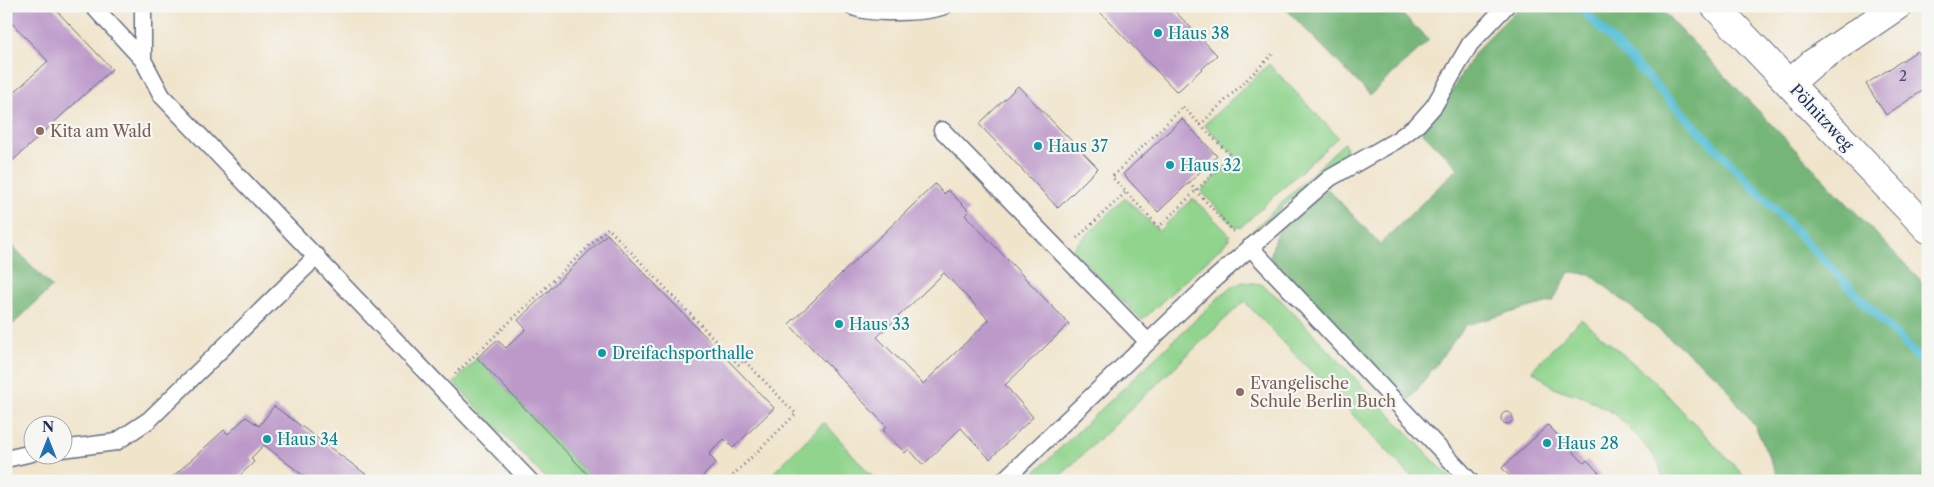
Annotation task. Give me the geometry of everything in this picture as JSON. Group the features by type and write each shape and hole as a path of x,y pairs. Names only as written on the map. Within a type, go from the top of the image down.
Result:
{"street":[{"name":"Pölnitzweg","path":"1715,6 1928,228"},
{"path":"1790,84 1813,63 1897,6"}],"lane":[{"path":"93,6 143,60 162,96 530,481"},
{"path":"143,6 143,60"},
{"path":"852,6 858,10 894,12 937,9 944,6"},
{"path":"1003,481 1250,247 1330,178 1397,140 1418,124 1434,106 1458,61 1470,44 1506,6"},
{"path":"942,130 1148,342"},
{"path":"1250,247 1470,481"},
{"path":"72,448 116,442 150,420 317,256"},
{"path":"6,459 22,455"}],"path":[{"path":"1200,125 1273,54"},
{"path":"1183,108 1231,156 1160,227 1126,192 1112,177 1183,108"},
{"path":"1189,183 1250,247"},
{"path":"1061,253 1126,192"},
{"path":"441,388 608,228 739,365 744,360 796,414 727,481"}],"green space":[{"path":"1283,6 1393,6 1429,40 1370,95"},
{"path":"1520,6 1658,6 1928,288 1928,481 1780,481 1756,428 1719,378 1590,274 1569,272 1553,301 1466,325 1409,400 1270,258 1275,237 1282,227 1328,189 1380,244 1458,168 1421,131 1442,108 1468,63 1481,45"},
{"path":"1269,64 1338,137 1241,227 1235,227 1201,191 1236,157 1204,125"},
{"path":"1344,143 1346,148 1340,160 1331,164 1249,237 1248,235"},
{"path":"1125,198 1159,231 1193,198 1229,234 1229,240 1142,320 1071,250"},
{"path":"6,239 52,287 6,331"},
{"path":"1243,282 1261,284 1281,300 1453,481 1416,481 1244,301 1055,481 1039,481 1033,474 1229,288"},
{"path":"1581,319 1653,380 1743,475 1737,481 1664,481 1659,463 1639,438 1615,414 1584,397 1554,388 1532,370"},
{"path":"477,358 594,481 548,481 454,383"},
{"path":"824,422 876,481 765,481"}],"building":[{"path":"6,6 52,6 112,69 6,167 6,100 48,61 6,17"},
{"name":"Haus 38","path":"1102,6 1170,6 1217,55 1177,92 1098,10"},
{"path":"1917,51 1928,67 1928,87 1886,115 1866,84"},
{"name":"Haus 37","path":"1018,86 1098,168 1058,208 979,124"},
{"name":"Haus 32","path":"1182,119 1217,156 1158,212 1123,174"},
{"name":"Haus 33","path":"935,184 944,194 948,190 969,211 965,215 1069,324 1005,385 1033,417 990,459 961,428 923,465 909,449 905,453 883,430 887,427 789,324","holes":["944,273 989,320 923,384 877,337"]},
{"name":"Dreifachsporthalle","path":"607,234 774,408 733,448 724,439 709,454 716,463 698,481 594,481 477,358 497,340 506,348 526,329 518,320"},
{"name":"Haus 34","path":"274,406 375,481 310,481 264,445 251,458 254,462 234,481 168,481 224,430 228,434 246,417 259,426"},
{"path":"1505,412 1509,412 1513,418 1509,424 1505,424 1501,420 1501,416"},
{"name":"Haus 28","path":"1548,425 1584,463 1587,460 1600,474 1598,476 1602,481 1514,481 1502,468"}],"waterway":[{"path":"1579,6 1928,368"}],"place":[{"name":"Haus 38","path":"1158,33"},
{"name":"Kita am Wald","path":"40,131"},
{"name":"Haus 37","path":"1038,146"},
{"name":"Haus 32","path":"1170,165"},
{"name":"Haus 33","path":"839,324"},
{"name":"Dreifachsporthalle","path":"602,353"},
{"name":"Evangelische Schule Berlin Buch","path":"1240,392"},
{"name":"Haus 34","path":"267,439"},
{"name":"Haus 28","path":"1547,443"}]}
